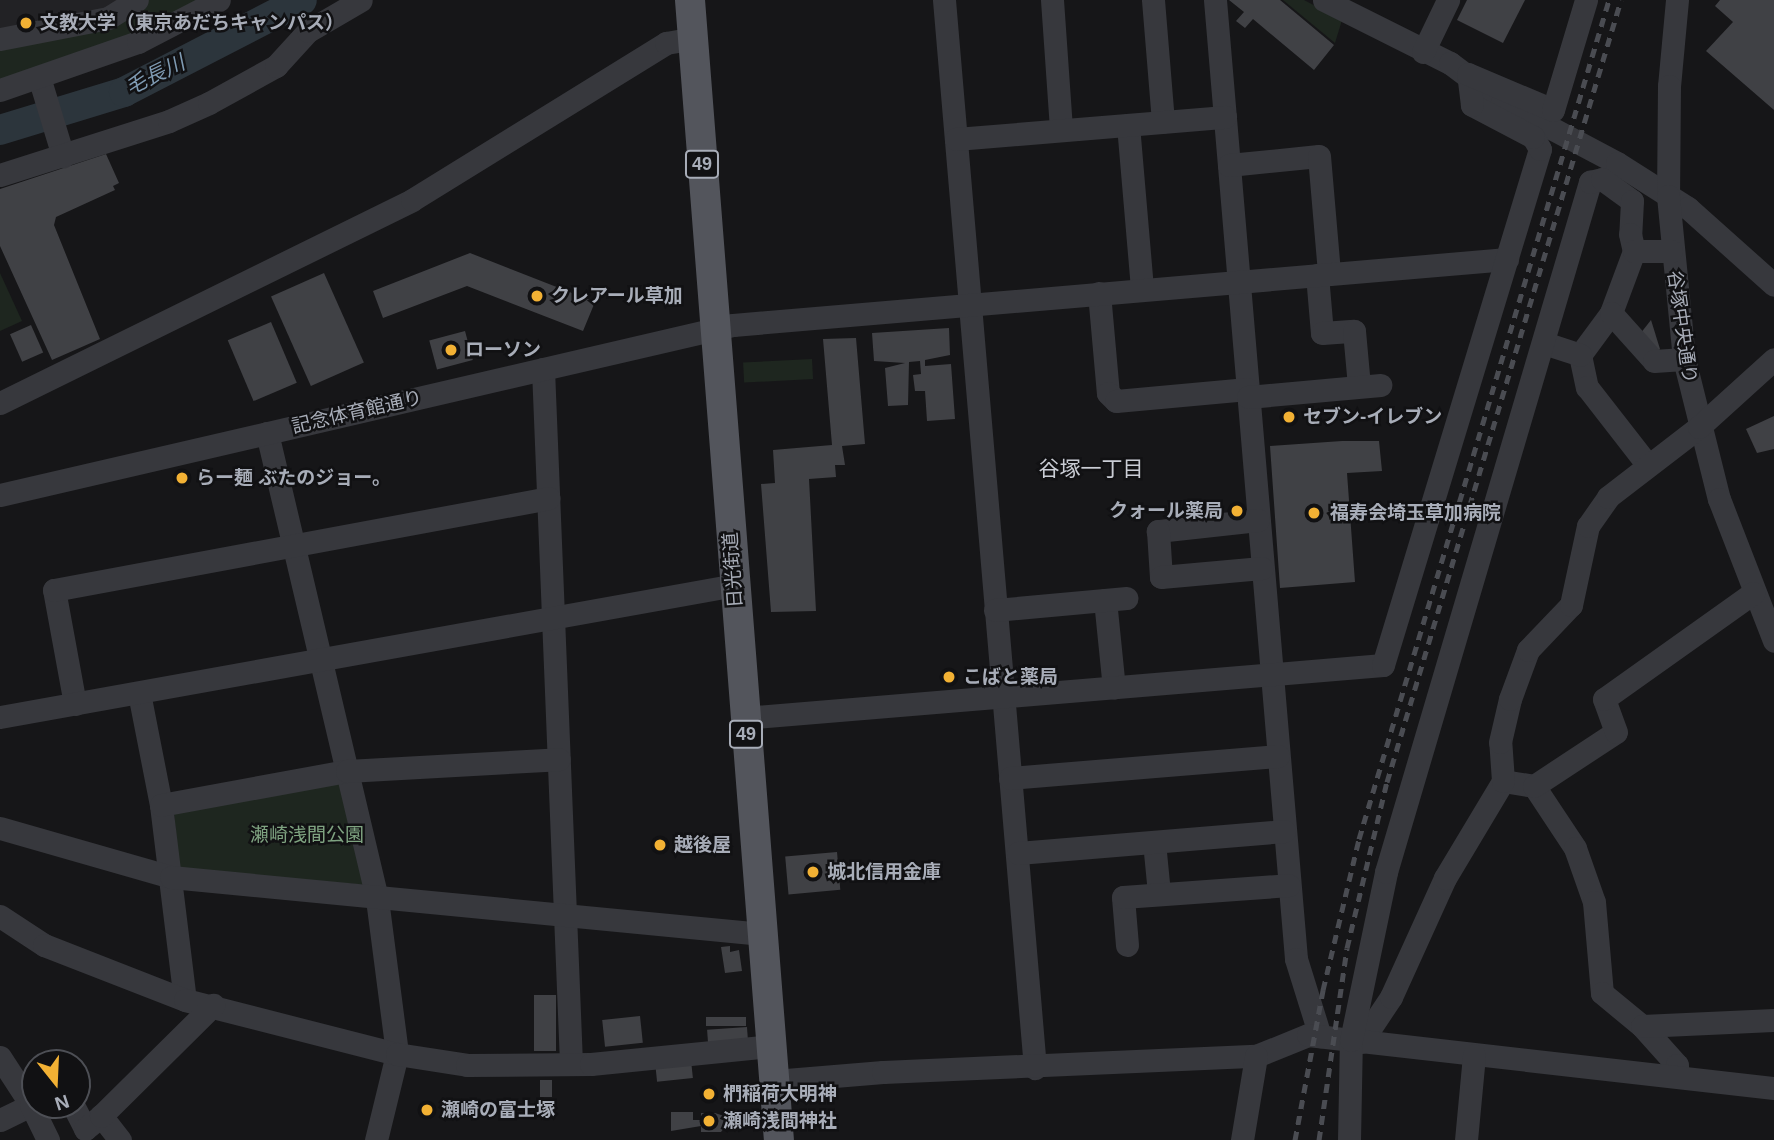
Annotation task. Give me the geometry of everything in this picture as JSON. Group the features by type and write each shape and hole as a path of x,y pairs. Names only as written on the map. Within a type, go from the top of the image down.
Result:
{"main road":[{"name":"日光街道","path":"690,0 779,1140"}],"street":[{"path":"0,39 108,18 138,0"},
{"path":"0,90 41,83 138,42 219,0"},
{"path":"0,175 209,103 276,66 308,31 362,0"},
{"path":"944,0 1035,1068"},
{"path":"1052,0 1061,130"},
{"path":"1153,0 1163,122"},
{"path":"1214,0 1296,960 1320,1036"},
{"path":"1324,0 1468,74 1553,110 1587,0"},
{"path":"1423,52 1448,0"},
{"path":"1676,3 1699,0"},
{"name":"谷塚中央通り","path":"1676,3 1668,196 1671,251 1684,359 1699,427 1753,593 1774,641"},
{"path":"0,403 412,201 666,43 693,38"},
{"path":"1468,74 1502,102 1617,163 1700,216 1774,285"},
{"path":"744,718 1383,665 1540,149 1533,137 1472,105 1468,74"},
{"path":"41,83 62,153"},
{"path":"956,139 1225,117"},
{"path":"1128,125 1142,289"},
{"path":"1099,293 1108,393 1116,401 1369,385 1354,331 1322,333 1319,156 1229,165"},
{"path":"1349,1140 1356,1041 1401,816 1590,182 1602,179 1632,201 1634,251 1611,313 1580,355 1587,387 1647,464"},
{"path":"1634,251 1671,251"},
{"name":"記念体育館通り","path":"0,495 714,328 969,303 1507,258"},
{"path":"1611,313 1654,361 1684,359"},
{"path":"1547,344 1580,355"},
{"path":"1356,1041 1391,998 1445,878 1503,781 1500,742 1528,650 1571,605 1588,526 1608,498 1647,464 1699,427 1774,359"},
{"path":"543,369 571,1063"},
{"path":"267,433 377,899 397,1054 376,1140"},
{"path":"75,704 54,590 548,498"},
{"path":"1258,520 1158,531 1161,577 1262,568"},
{"path":"0,717 735,585"},
{"path":"1503,781 1534,786 1616,732 1604,699 1753,593"},
{"path":"995,610 1116,599 1114,688"},
{"path":"139,693 161,805 185,1000"},
{"path":"1010,778 1278,756"},
{"path":"161,805 347,771 559,759"},
{"path":"1534,786 1575,848 1594,902 1602,993 1642,1026 1677,1065 1677,1076"},
{"path":"0,828 171,877 377,899 762,934"},
{"path":"1017,853 1284,831"},
{"path":"1154,842 1159,893 1162,897 1289,885"},
{"path":"1127,945 1123,897 1159,893"},
{"path":"0,916 44,945 185,1000 397,1054 467,1065 571,1063 771,1046"},
{"path":"80,1119 85,1129 101,1116 213,1005"},
{"path":"1642,1026 1774,1020"},
{"path":"774,1081 896,1071 1035,1068 1256,1056 1308,1035 1774,1088"},
{"path":"1466,1140 1474,1055"},
{"path":"1242,1140 1256,1056"},
{"path":"0,1057 21,1090"},
{"path":"0,1119 21,1110"},
{"path":"101,1116 120,1140"},
{"path":"38,1119 48,1140"}],"path":[{"path":"726,1122 752,1121"}],"shaded area":[{"name":"文教大学（東京あだちキャンパス）","path":"0,0 125,0 104,14 0,32"}],"green space":[{"path":"147,0 200,0 132,36 0,80 0,43"},
{"path":"1283,0 1304,0 1342,20 1335,43"},
{"path":"0,273 22,321 0,331"},
{"path":"812,359 813,379 744,383 743,363"},
{"name":"瀬崎浅間公園","path":"343,783 367,885 179,869 174,811"}],"building":[{"path":"1229,0 1280,0 1334,45 1314,70 1253,19 1245,28 1236,21 1244,12"},
{"path":"1467,0 1525,0 1503,43 1457,20"},
{"path":"1720,0 1774,0 1774,110 1706,51 1733,22 1715,6"},
{"path":"106,154 119,183 113,186 115,190 56,217 54,225 100,339 52,360 0,246 0,189"},
{"name":"クレアール草加","path":"470,253 595,302 583,331 467,286 383,318 373,291"},
{"path":"324,273 364,363 311,386 271,297"},
{"path":"1651,320 1660,349 1657,352 1640,334"},
{"path":"271,322 297,383 254,401 228,340"},
{"path":"31,325 43,352 22,362 10,334"},
{"path":"949,328 950,355 925,360 925,366 951,364 955,419 927,421 925,391 915,391 913,375 921,374 920,361 909,362 908,405 888,406 885,368 905,363 874,361 872,333"},
{"name":"ローソン","path":"465,331 473,360 437,370 429,341"},
{"path":"856,338 865,444 842,446 845,465 835,465 836,477 809,479 816,611 771,612 761,484 775,483 773,450 832,445 823,339"},
{"path":"1774,416 1774,449 1757,453 1746,429"},
{"path":"1379,441 1382,471 1347,473 1355,582 1280,588 1270,446"},
{"path":"837,852 840,890 789,894 785,857"},
{"path":"730,946 730,952 739,950 742,971 725,973 721,947"},
{"path":"534,995 556,995 556,1051 534,1051"},
{"path":"640,1016 643,1043 605,1047 602,1020"},
{"path":"706,1017 746,1017 746,1026 706,1026"},
{"path":"747,1027 748,1042 708,1045 707,1030"},
{"path":"691,1060 693,1078 657,1082 655,1064"},
{"path":"540,1080 552,1080 552,1097 540,1097"},
{"path":"671,1112 693,1112 693,1120 701,1120 701,1113 715,1113 724,1116 724,1128 721,1132 701,1132 701,1126 671,1131"}],"waterway":[{"name":"毛長川","path":"0,130 124,92 302,0"}],"railway":[{"path":"1295,1140 1323,990 1359,839 1609,0"},
{"path":"1319,1140 1347,948 1387,782 1621,0"}],"place":[{"name":"文教大学（東京あだちキャンパス）","path":"26,23"},
{"name":"クレアール草加","path":"537,296"},
{"name":"ローソン","path":"451,350"},
{"name":"セブン-イレブン","path":"1289,417"},
{"name":"らー麺 ぶたのジョー。","path":"182,478"},
{"name":"クォール薬局","path":"1237,511"},
{"name":"福寿会埼玉草加病院","path":"1314,513"},
{"name":"こばと薬局","path":"949,677"},
{"name":"越後屋","path":"660,845"},
{"name":"城北信用金庫","path":"813,872"},
{"name":"椚稲荷大明神","path":"709,1094"},
{"name":"瀬崎の富士塚","path":"427,1110"},
{"name":"瀬崎浅間神社","path":"709,1121"}],"district":[{"name":"谷塚一丁目","path":"1091,469"}]}
